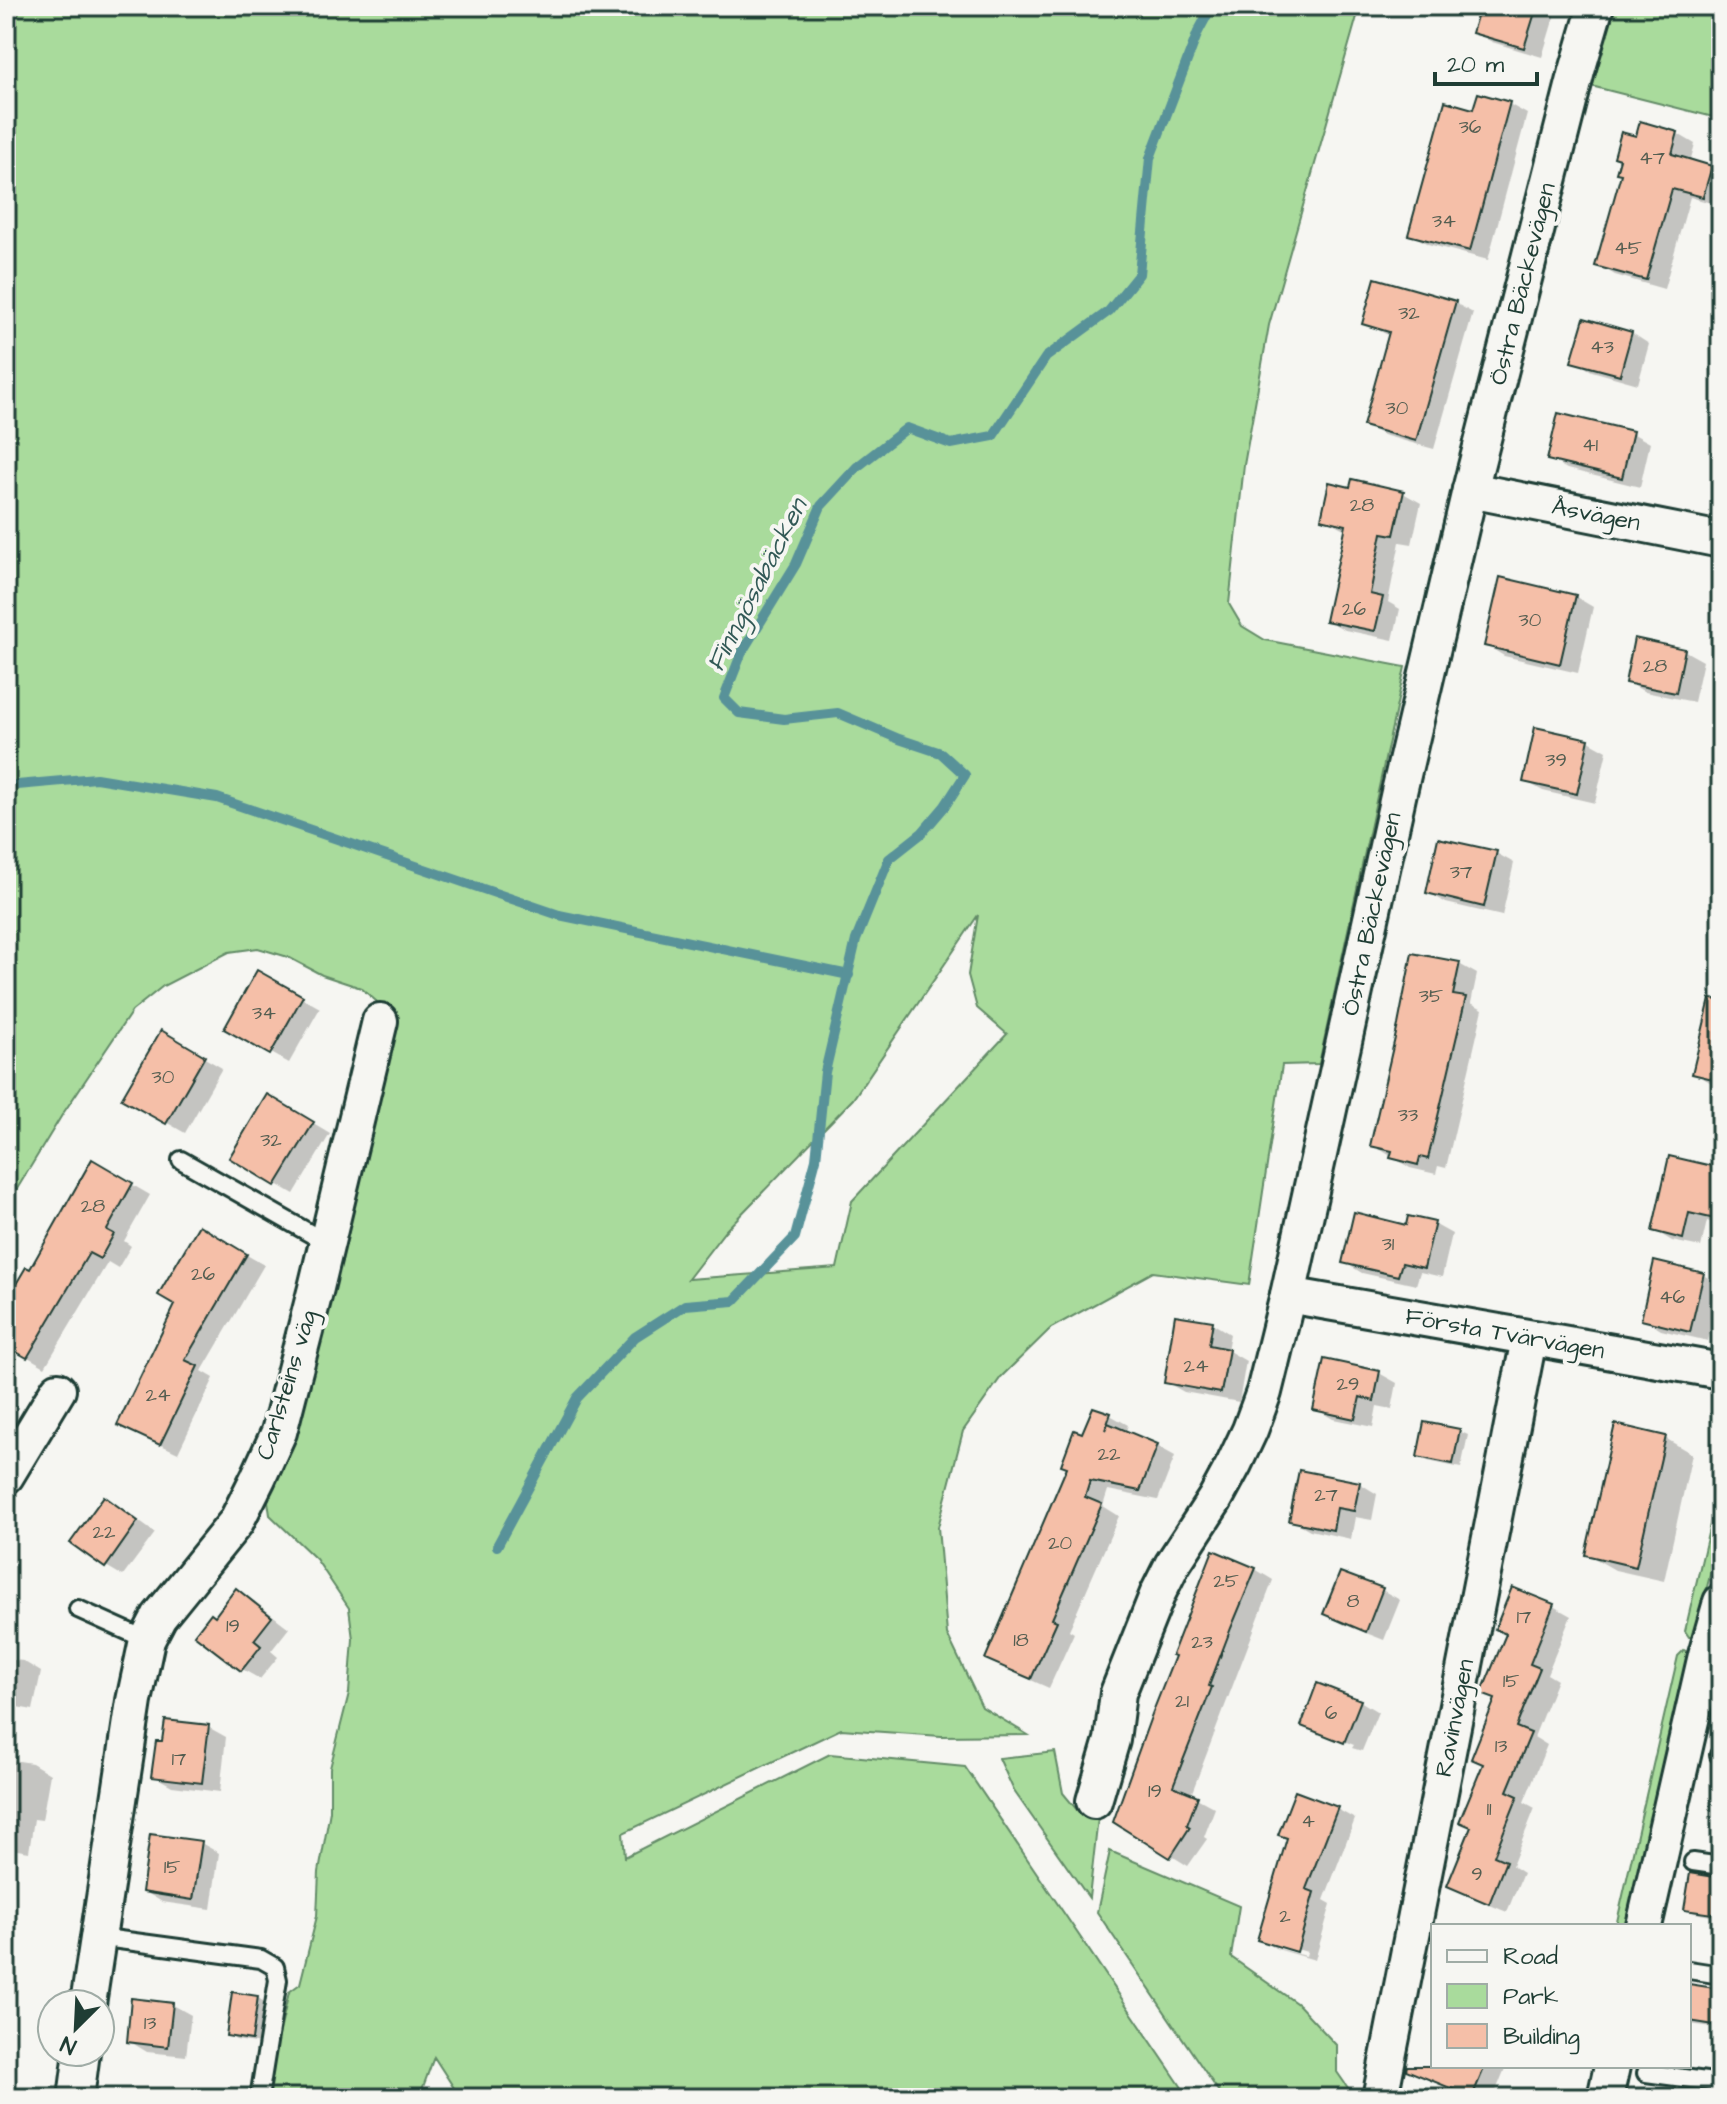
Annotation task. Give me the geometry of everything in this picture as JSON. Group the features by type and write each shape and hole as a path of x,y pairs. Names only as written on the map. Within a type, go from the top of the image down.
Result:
{"street":[{"name":"Östra Bäckevägen","path":"1094,1801 1112,1740 1118,1693 1158,1593 1189,1536 1215,1499 1250,1430 1264,1392 1470,490 1596,6"},
{"name":"Åsvägen","path":"1470,490 1721,540"},
{"name":"Carlsteins väg","path":"90,1988 134,1701 147,1640 159,1617 236,1522 279,1432 380,1021"},
{"name":"Första Tvärvägen","path":"1288,1295 1721,1371"},
{"name":"Ravinvägen","path":"1380,2098 1529,1339"},
{"path":"6,1476 58,1390"},
{"path":"1645,1924 1714,1657 1721,1602"},
{"path":"76,2098 80,2068"},
{"path":"1605,2098 1612,2068"}],"lane":[{"path":"181,1160 327,1243"},
{"path":"78,1609 147,1640"},
{"path":"1693,1862 1721,1866"},
{"path":"97,1937 261,1959 275,1967 278,1980 259,2098"},
{"path":"1691,1970 1721,1975"},
{"path":"1646,2073 1721,2083"}],"green space":[{"path":"6,6 1360,6 1269,325 1244,465 1229,604 1242,626 1265,640 1405,667 1319,1064 1282,1065 1249,1285 1153,1272 1051,1328 1001,1377 963,1431 938,1527 947,1634 982,1707 1028,1735 941,1736 841,1729 623,1833 625,1857 830,1754 965,1767 1189,2098 466,2098 454,2088 434,2057 419,2098 267,2098 289,1992 300,1984 317,1916 319,1872 330,1811 330,1768 349,1693 353,1639 349,1608 316,1559 270,1515 268,1501 288,1440 383,1007 361,988 322,975 288,957 258,948 229,952 163,986 132,1011 62,1115 6,1207","holes":["978,915 968,975 977,1008 1007,1034 852,1201 837,1268 688,1279 725,1231 853,1099"]},
{"path":"1614,6 1721,6 1721,119 1591,86"},
{"path":"1721,1478 1721,1532 1695,1634 1689,1637 1685,1631"},
{"path":"1684,1650 1690,1658 1627,1924 1616,1924 1678,1656"},
{"path":"1055,1752 1063,1793 1077,1810 1098,1818 1089,1898 1014,1791 999,1758"},
{"path":"1110,1851 1239,1906 1231,1957 1299,2005 1337,2046 1337,2072 1355,2098 1223,2098 1097,1912"}],"building":[{"path":"1480,6 1537,6 1524,48 1472,33"},
{"path":"1478,93 1510,102 1470,251 1408,235 1445,101 1473,109"},
{"path":"1640,121 1678,132 1672,154 1712,166 1703,197 1672,189 1646,280 1595,266 1621,174 1616,173 1620,159 1614,157 1621,132 1636,136"},
{"path":"1375,278 1456,301 1416,441 1363,426 1389,332 1362,324"},
{"path":"1584,318 1632,332 1620,375 1571,362"},
{"path":"1558,413 1633,431 1622,478 1547,460"},
{"path":"1352,479 1404,491 1394,535 1382,533 1370,594 1383,597 1375,631 1325,621 1346,525 1321,519 1329,482 1350,487"},
{"path":"1500,577 1576,595 1560,664 1484,646"},
{"path":"1634,638 1685,649 1676,693 1625,683"},
{"path":"1535,727 1589,739 1577,794 1523,782"},
{"path":"1438,838 1497,851 1484,907 1426,893"},
{"path":"1412,953 1460,962 1453,995 1466,997 1428,1159 1420,1157 1418,1165 1390,1158 1392,1151 1370,1146"},
{"path":"257,970 303,996 270,1055 224,1029"},
{"path":"1710,999 1721,1000 1721,1081 1692,1074"},
{"path":"161,1030 205,1056 166,1124 121,1099"},
{"path":"267,1094 314,1122 275,1186 229,1158"},
{"path":"1669,1156 1721,1168 1721,1194 1715,1219 1689,1213 1683,1239 1652,1231"},
{"path":"92,1159 133,1183 107,1230 114,1234 100,1259 89,1253 27,1358 6,1346 6,1301 26,1267 30,1269"},
{"path":"1354,1212 1406,1225 1408,1216 1435,1222 1424,1268 1402,1263 1398,1276 1342,1263"},
{"path":"199,1225 247,1254 185,1360 198,1366 160,1445 117,1425 175,1305 158,1295"},
{"path":"1654,1261 1704,1273 1690,1332 1641,1320"},
{"path":"1175,1315 1213,1321 1209,1345 1229,1349 1221,1393 1164,1383"},
{"path":"1324,1359 1380,1371 1374,1401 1360,1397 1355,1419 1313,1410"},
{"path":"1093,1407 1111,1413 1105,1430 1108,1423 1158,1444 1140,1491 1090,1481 1085,1497 1102,1504 1052,1619 1057,1621 1031,1679 985,1659 1067,1467 1061,1465 1074,1430 1082,1433"},
{"path":"1424,1422 1460,1429 1453,1464 1417,1457"},
{"path":"1615,1424 1666,1436 1636,1567 1585,1555"},
{"path":"1299,1470 1360,1482 1354,1511 1337,1508 1333,1530 1289,1521"},
{"path":"104,1496 138,1521 105,1568 70,1543"},
{"path":"1213,1550 1256,1568 1173,1786 1198,1796 1187,1825 1190,1827 1170,1858 1113,1822"},
{"path":"1340,1572 1383,1588 1366,1632 1323,1614"},
{"path":"1512,1587 1554,1604 1530,1664 1540,1668 1516,1727 1531,1733 1507,1791 1518,1796 1494,1856 1506,1861 1489,1904 1447,1886 1471,1827 1459,1822 1483,1764 1471,1759 1495,1699 1481,1694 1506,1634 1495,1629"},
{"path":"236,1588 272,1617 254,1640 261,1646 241,1671 194,1635 211,1613 215,1616"},
{"path":"1317,1683 1361,1700 1344,1743 1301,1726"},
{"path":"165,1720 209,1725 202,1783 151,1777 156,1741 162,1741"},
{"path":"1295,1791 1338,1807 1306,1889 1314,1892 1297,1952 1257,1940 1287,1838 1278,1835"},
{"path":"150,1834 202,1841 193,1900 142,1892"},
{"path":"1690,1873 1721,1878 1721,1915 1684,1910"},
{"path":"1691,1984 1721,1989 1721,2026 1691,2021"},
{"path":"232,1992 258,1996 252,2040 226,2036"},
{"path":"131,1998 173,2003 168,2047 127,2042"},
{"path":"1407,2066 1484,2068 1472,2097 1406,2070"}],"waterway":[{"name":"Finngösabäcken","path":"497,1546 577,1398 635,1337 685,1305 734,1301 795,1237 816,1159 825,1072 856,940 889,859 922,833 965,775 941,753 838,713 784,719 739,713 724,698 742,652 796,564 821,506 857,467 907,428 951,444 993,436 1046,357 1109,311 1139,274 1150,158 1198,32 1212,6"},
{"path":"6,786 96,778 217,798 559,915 849,975"}]}
